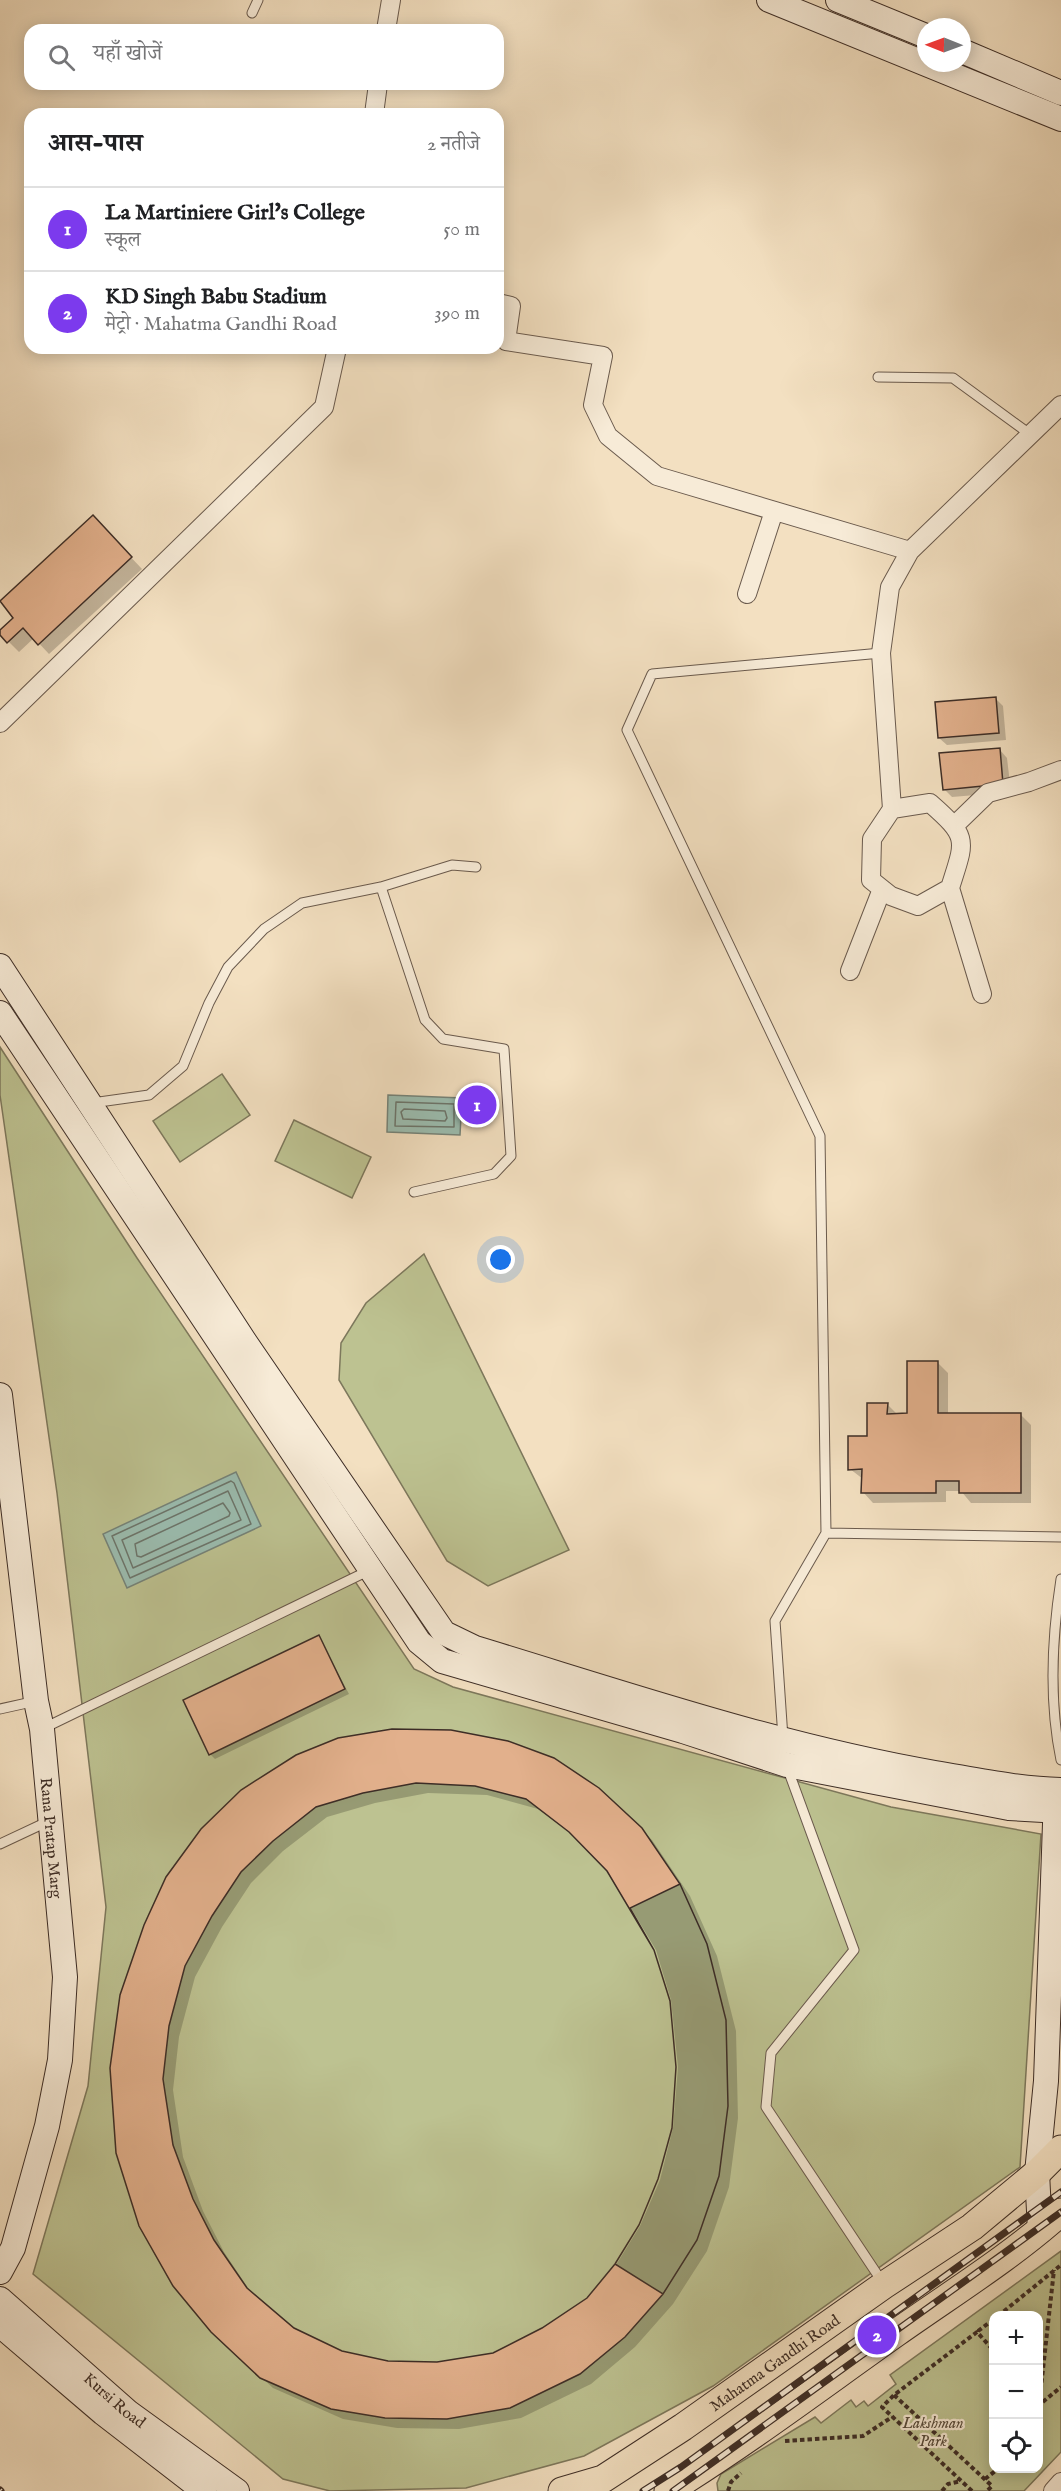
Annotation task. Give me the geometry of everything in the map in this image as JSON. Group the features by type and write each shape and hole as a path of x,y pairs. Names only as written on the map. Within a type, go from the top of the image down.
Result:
{"main road":[{"name":"Mahatma Gandhi Road","path":"562,2491 603,2479 682,2427 884,2285 972,2227 1037,2173 1061,2149"},
{"path":"668,2491 694,2483 1040,2230 1061,2212"}],"street":[{"path":"387,24 391,0"},
{"path":"768,0 1061,119"},
{"path":"844,31 850,2 917,32"},
{"path":"971,55 1061,93"},
{"path":"375,108 377,90"},
{"path":"504,304 511,306 506,341 603,356 593,405 608,436 657,476 910,551"},
{"path":"0,723 324,407 337,354"},
{"path":"950,888 918,906 891,896 870,880 872,839 892,809 881,653 890,587 910,551 1061,405"},
{"path":"747,594 774,511"},
{"path":"955,825 988,792 1029,783 1061,770"},
{"path":"892,809 930,802 955,825 963,847 950,888 982,994"},
{"path":"850,971 882,889"},
{"path":"0,966 244,1342 382,1564"},
{"path":"0,1013 382,1564 444,1633 475,1648 785,1753 914,1769 1059,1796 1046,2081 1037,2173 1040,2230"},
{"name":"Rana Pratap Marg","path":"0,1395 36,1701 42,1729 65,1977 60,2060 47,2126 16,2237 0,2272"},
{"name":"Kursi Road","path":"0,2299 37,2346 103,2413 204,2491"},
{"name":"Kursi Road","path":"0,2325 37,2346 237,2491"},
{"path":"1053,2491 1061,2482"}],"lane":[{"path":"252,14 258,0"},
{"path":"878,377 953,378 1030,435"},
{"path":"881,653 652,674 627,730 820,1136 826,1533 776,1621 785,1753 854,1950 771,2053 766,2107 884,2285"},
{"path":"89,1104 149,1095 183,1066 209,1003 228,967 264,929 302,903 381,887 452,866 476,867"},
{"path":"381,887 425,1020 443,1039 504,1049 511,1156 494,1174 414,1192"},
{"path":"826,1533 1061,1537"},
{"path":"42,1729 382,1564"},
{"path":"1061,1579 1053,1665 1056,1738 1061,1760"},
{"path":"0,1709 36,1701"},
{"path":"0,1844 49,1821"}],"path":[{"path":"1004,2311 1061,2265"},
{"path":"1043,2368 1054,2270"},
{"path":"972,2491 882,2407 894,2395 989,2322"},
{"path":"977,2332 989,2346"},
{"path":"1043,2401 1061,2387"},
{"path":"894,2395 992,2486 987,2491"},
{"path":"777,2444 786,2440 863,2436 892,2417"},
{"path":"728,2491 731,2482 746,2468"},
{"path":"985,2479 993,2473"},
{"path":"942,2491 948,2484 961,2481"}],"green space":[{"path":"0,1047 137,1258 414,1669 453,1687 891,1807 1041,1834 1020,2167 713,2386 584,2456 466,2488 330,2491 283,2479 33,2274 88,2086 106,1907 57,1493 0,1095"},
{"path":"222,1074 250,1115 180,1162 153,1121"},
{"path":"294,1120 371,1157 352,1198 275,1161"},
{"path":"424,1254 569,1550 488,1586 447,1561 339,1380 341,1343 366,1303"},
{"name":"Lakshman Park","path":"1061,2251 1061,2452 1043,2471 1043,2311 989,2311 989,2473 1041,2473 1024,2491 718,2491 717,2483 721,2474 815,2417 821,2423 851,2400 856,2407 864,2401 868,2406 896,2384 890,2375"}],"water":[{"path":"388,1095 462,1098 460,1135 387,1132"},
{"path":"236,1472 261,1526 127,1588 103,1534"}],"building":[{"path":"93,515 132,557 38,645 23,628 7,643 0,635 0,630 13,618 0,601"},
{"path":"996,697 999,733 938,738 935,702"},
{"path":"1000,748 1003,784 943,790 939,753"},
{"path":"907,1361 938,1361 938,1413 1021,1413 1021,1493 959,1493 959,1481 936,1481 936,1493 861,1493 862,1469 848,1470 848,1436 867,1436 867,1403 888,1403 887,1414 907,1413"},
{"path":"319,1635 345,1689 209,1755 183,1700"},
{"path":"392,1729 451,1730 508,1741 554,1758 599,1788 642,1828 680,1884 707,1944 726,2020 728,2106 719,2176 697,2240 663,2294 625,2337 580,2374 510,2408 447,2419 385,2418 331,2409 260,2378 211,2332 173,2286 139,2226 116,2153 110,2068 120,1995 144,1925 166,1877 201,1829 241,1790 296,1755 338,1738","holes":["416,1783 475,1786 526,1799 569,1832 607,1871 654,1950 670,2001 676,2067 672,2128 658,2179 639,2225 615,2264 587,2298 542,2328 493,2353 437,2362 388,2361 342,2351 294,2328 247,2288 214,2240 193,2199 173,2145 163,2079 169,2026 185,1966 212,1916 241,1872 273,1841 316,1807 363,1793"]},
{"path":"680,1884 707,1944 726,2020 728,2106 719,2176 697,2240 663,2294 615,2264 639,2225 658,2179 672,2128 676,2067 670,2001 654,1950 630,1908"}],"railway":[{"path":"643,2491 681,2467 1061,2192"},
{"path":"673,2491 1061,2212"}],"place":[{"name":"La Martiniere Girl's College","path":"477,1105"},
{"name":"KD Singh Babu Stadium","path":"877,2335"}]}
